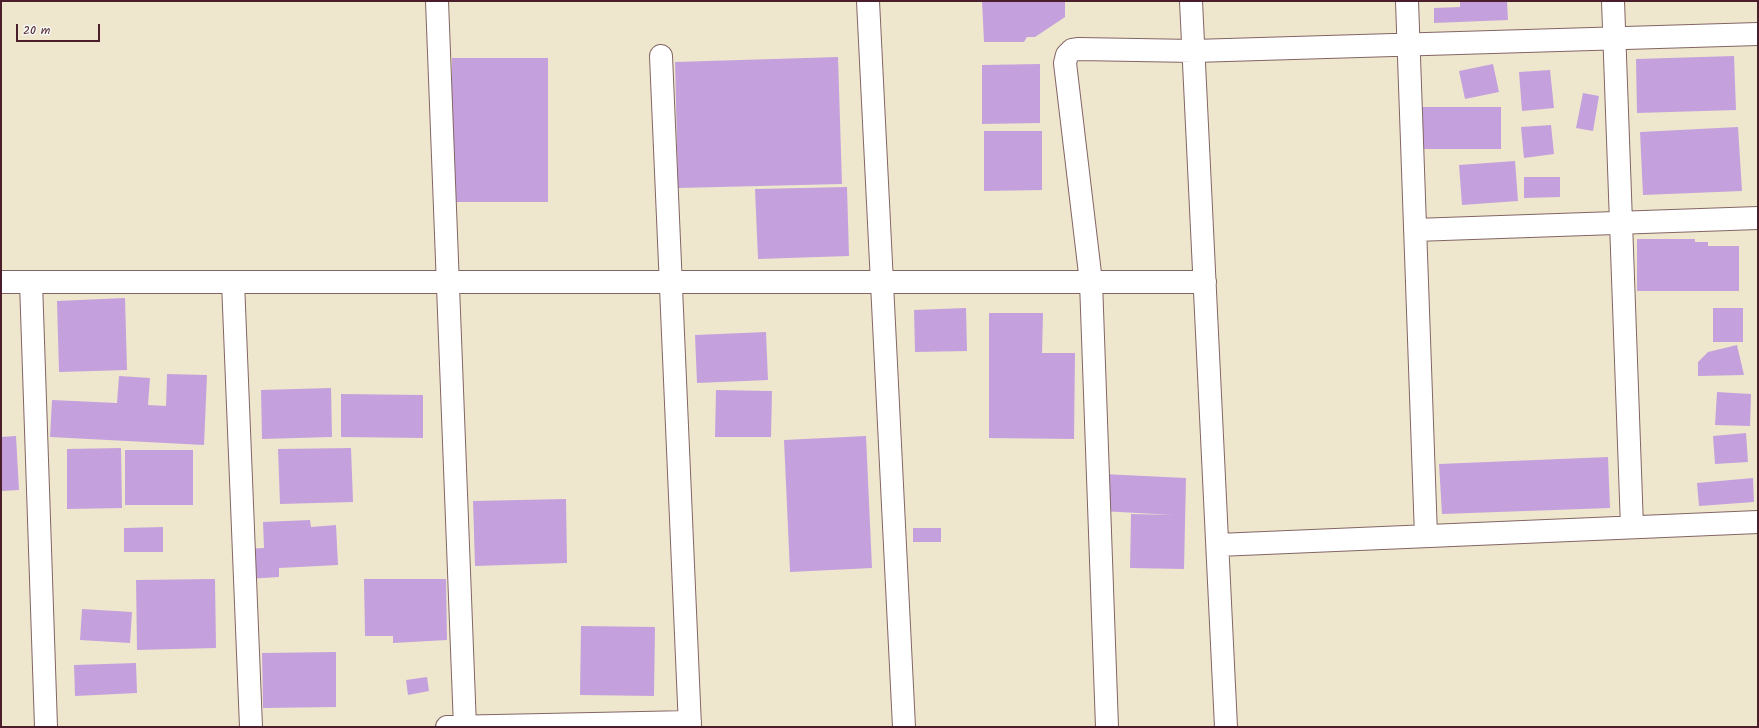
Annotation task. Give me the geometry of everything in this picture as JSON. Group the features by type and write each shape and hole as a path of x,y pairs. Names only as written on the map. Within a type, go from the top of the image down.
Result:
{"street":[{"path":"437,1 465,727"},
{"path":"868,1 904,727"},
{"path":"1191,1 1226,727"},
{"path":"1407,1 1426,536"},
{"path":"1613,1 1632,527"},
{"path":"1107,727 1092,282 1065,63 1067,55 1072,50 1079,49 1194,51 1758,34"},
{"path":"447,727 690,724 661,56"},
{"path":"1415,230 1758,218"},
{"path":"1,282 1205,282"},
{"path":"31,282 46,727"},
{"path":"233,282 251,727"},
{"path":"1218,545 1758,522"}],"building":[{"path":"982,1 1065,1 1065,17 1035,37 1027,37 1024,42 984,42"},
{"path":"1460,1 1507,1 1508,20 1434,23 1434,8 1460,7"},
{"path":"1734,56 1736,110 1637,113 1636,59"},
{"path":"838,57 842,184 678,188 675,62"},
{"path":"452,58 548,58 548,202 452,202"},
{"path":"1040,64 1040,123 982,124 982,65"},
{"path":"1493,64 1499,92 1465,99 1459,71"},
{"path":"1550,70 1554,108 1522,111 1519,72"},
{"path":"1583,93 1599,96 1593,131 1576,128"},
{"path":"1422,107 1501,107 1501,149 1422,149"},
{"path":"1551,125 1554,154 1524,158 1521,127"},
{"path":"1738,127 1742,191 1643,195 1640,132"},
{"path":"984,131 1042,131 1042,190 984,191"},
{"path":"1515,161 1518,201 1462,205 1459,165"},
{"path":"1524,177 1560,177 1560,197 1524,198"},
{"path":"847,187 849,256 758,259 755,189"},
{"path":"1637,239 1695,239 1695,242 1708,242 1708,246 1739,246 1739,291 1637,291"},
{"path":"125,298 127,370 59,372 57,301"},
{"path":"966,308 967,351 915,352 914,310"},
{"path":"1713,308 1743,308 1743,342 1713,342"},
{"path":"989,313 1043,313 1042,353 1075,353 1074,439 989,438"},
{"path":"766,332 768,380 697,383 695,335"},
{"path":"1737,345 1744,375 1698,376 1698,362 1708,352"},
{"path":"167,374 207,375 204,445 50,437 52,400 117,403 119,376 150,378 148,405 166,406"},
{"path":"331,388 332,437 262,439 261,390"},
{"path":"716,390 772,391 771,437 715,437"},
{"path":"1717,392 1751,394 1750,426 1715,425"},
{"path":"341,394 423,395 423,438 341,437"},
{"path":"1746,433 1748,462 1715,464 1713,436"},
{"path":"16,436 19,490 1,491 1,437"},
{"path":"866,436 872,568 790,572 784,440"},
{"path":"121,448 122,508 67,509 67,449"},
{"path":"351,448 353,502 280,504 278,449"},
{"path":"125,450 193,450 193,505 125,505"},
{"path":"1608,457 1610,508 1442,514 1439,464"},
{"path":"1103,474 1186,478 1184,569 1130,568 1131,514 1173,515 1101,511"},
{"path":"1753,478 1754,502 1699,506 1697,483"},
{"path":"566,499 567,563 475,566 473,501"},
{"path":"310,520 311,527 336,525 338,565 279,568 279,577 247,579 246,549 264,548 263,522"},
{"path":"163,527 163,552 124,552 124,528"},
{"path":"913,528 941,528 941,542 913,542"},
{"path":"215,579 216,648 137,650 136,580"},
{"path":"364,579 446,579 447,640 393,643 393,636 365,636"},
{"path":"82,609 132,612 130,643 80,640"},
{"path":"581,626 655,627 654,696 580,695"},
{"path":"336,652 336,707 263,708 262,653"},
{"path":"136,663 137,693 75,696 74,665"},
{"path":"427,677 429,691 408,695 406,680"}]}
